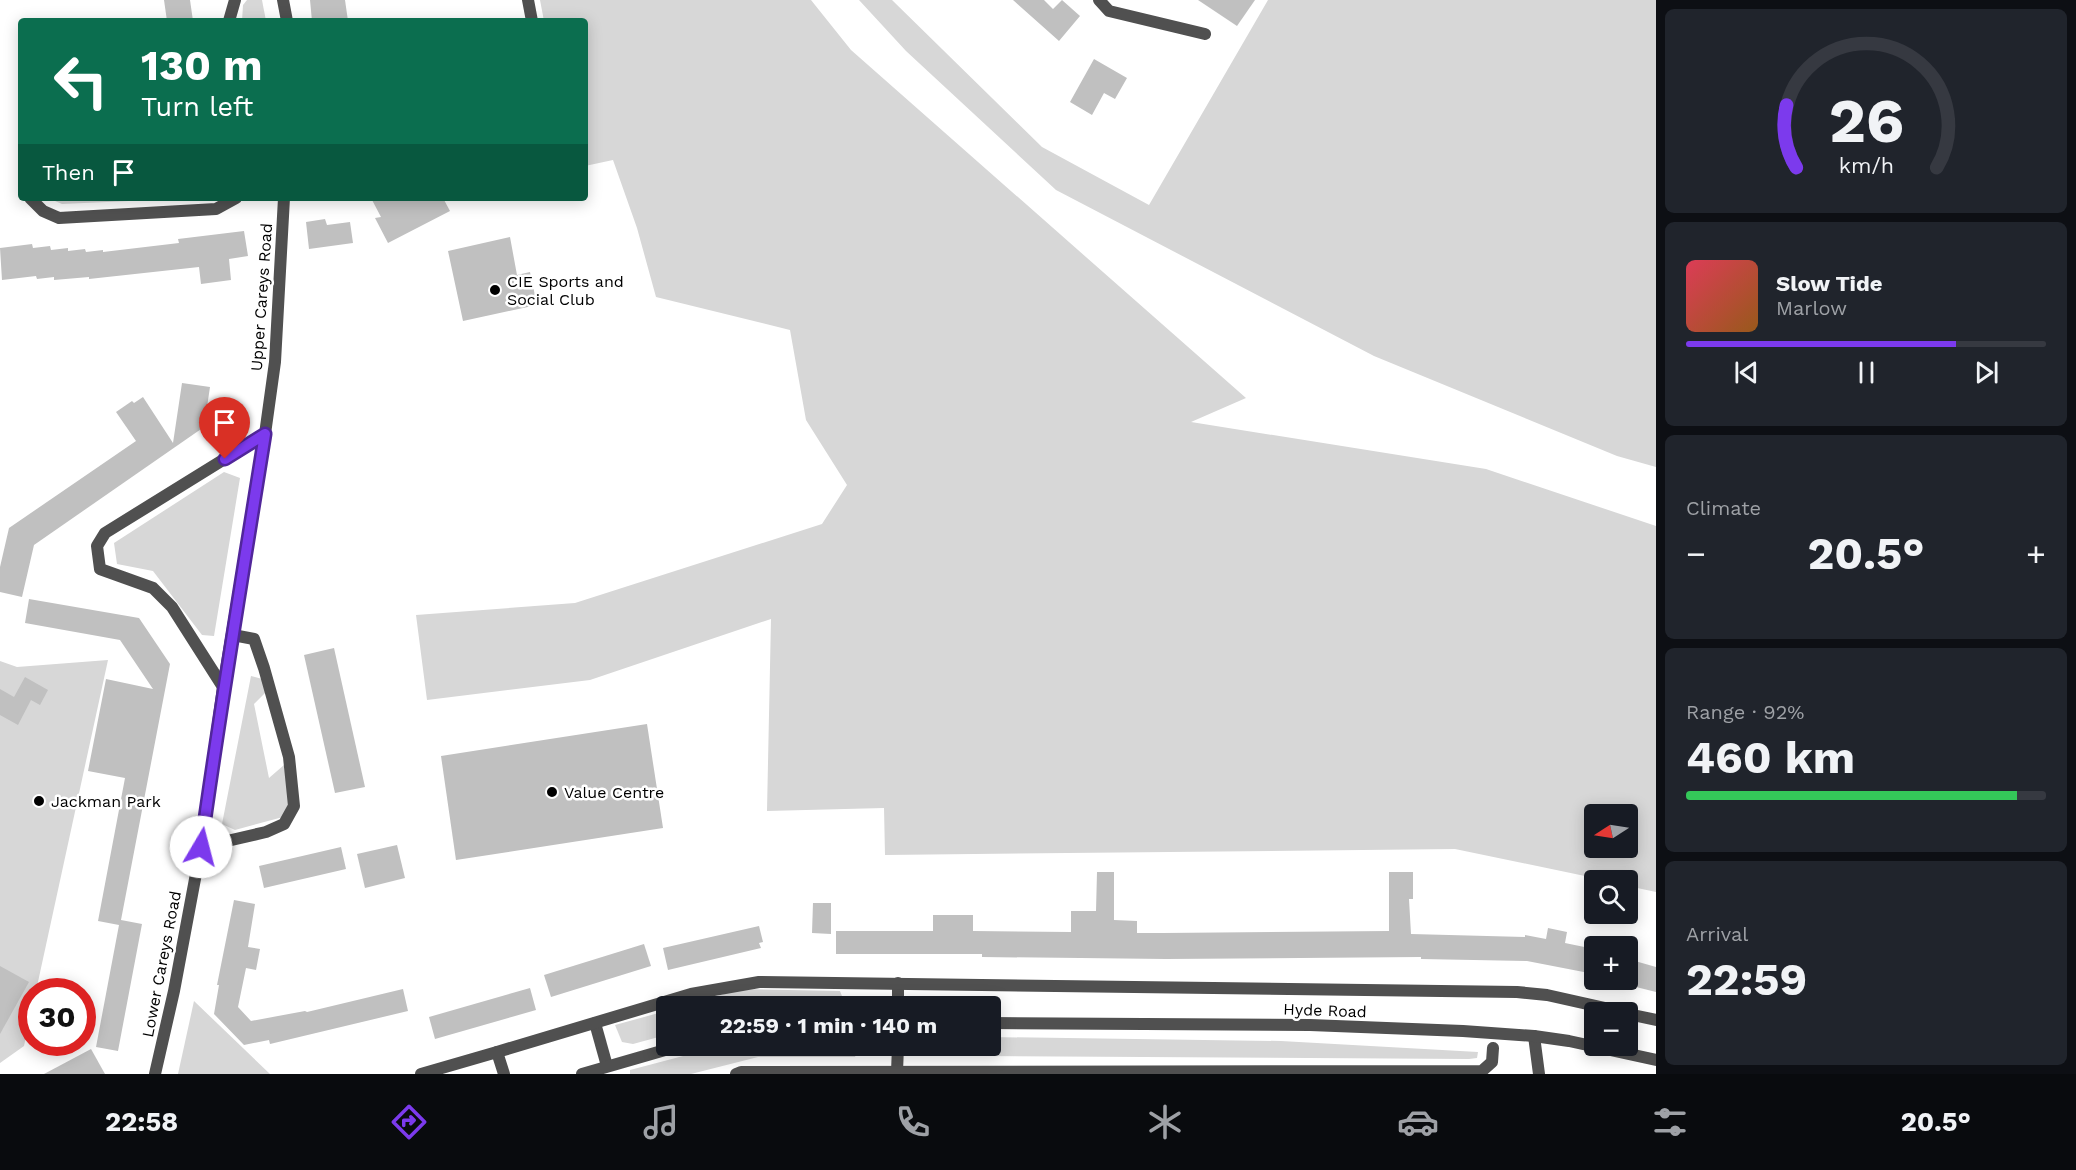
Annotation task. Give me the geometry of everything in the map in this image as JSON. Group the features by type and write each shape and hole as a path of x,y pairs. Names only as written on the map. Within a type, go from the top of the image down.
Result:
{"street":[{"path":"230,18 235,0"},
{"path":"284,0 287,18"},
{"path":"528,0 531,18"},
{"path":"1099,0 1109,10 1205,34"},
{"path":"33,201 43,211 59,218 216,208 230,201"},
{"name":"Upper Careys Road","path":"265,434 275,362 284,201"},
{"path":"223,687 172,607 153,588 100,569 97,546 105,533 265,434"},
{"name":"Lower Careys Road","path":"155,1074 174,991 201,847 223,687 265,434"},
{"path":"201,847 266,832 284,824 294,806 289,757 258,649 254,639 233,635"},
{"path":"421,1074 692,994 759,982 1517,992 1547,995 1584,1003"},
{"path":"898,983 898,996"},
{"path":"1638,1016 1656,1020"},
{"path":"595,1023 607,1066"},
{"name":"Hyde Road","path":"1001,1023 1310,1025 1463,1031 1534,1036 1604,1047 1656,1060"},
{"path":"1534,1036 1539,1074"},
{"path":"736,1074 1482,1071 1492,1062 1493,1048"},
{"path":"497,1052 504,1074"},
{"path":"582,1074 656,1052"},
{"path":"897,1072 898,1056"}],"shaded area":[{"path":"247,0 262,0 265,18 242,18 243,5"},
{"path":"540,0 811,0 851,50 1246,398 1191,422 1486,469 1656,526 1656,892 1638,888 1638,870 1584,870 1584,876 1455,849 885,855 884,808 767,811 771,619 590,680 427,700 416,615 575,603 822,524 847,485 806,420 790,330 656,297 637,228 613,160 588,165 588,18 543,18"},
{"path":"859,0 892,0 1042,147 1149,205 1268,0 1656,0 1656,467 1617,456 1374,356 1056,190 906,51"},
{"path":"55,201 129,201 62,204"},
{"path":"224,472 240,478 214,636 202,635 153,571 117,564 114,543"},
{"name":"Jackman Park","path":"108,660 39,978 18,978 18,1050 0,1063 0,661 17,667"},
{"path":"251,676 266,680 268,690 254,704 269,778 284,765 290,804 283,817 235,830 222,824"},
{"path":"742,989 840,991 842,996 717,996"},
{"path":"194,1001 270,1074 178,1074"},
{"path":"656,1014 656,1038 633,1044 622,1042 615,1025"},
{"path":"1001,1037 1281,1041 1478,1052 1477,1058 979,1056 1001,1056"},
{"path":"683,1056 855,1056 758,1057 691,1074 630,1074 630,1070"}],"building":[{"path":"164,0 190,0 193,18 167,18"},
{"path":"310,0 345,0 348,18 312,18"},
{"path":"1013,0 1044,0 1053,9 1062,0 1080,16 1059,41"},
{"path":"1198,0 1255,0 1237,26"},
{"path":"1094,59 1127,78 1115,99 1104,93 1092,115 1070,102"},
{"path":"373,201 445,201 450,211 388,243 375,218 381,217"},
{"path":"325,219 327,225 350,222 353,243 309,249 306,222"},
{"path":"244,231 248,256 229,259 231,280 201,284 199,267 89,279 89,277 54,280 54,277 37,279 36,276 2,280 0,248 32,244 33,248 50,246 51,250 68,248 68,251 85,249 86,252 103,250 103,252 179,243 178,239"},
{"name":"CIE Sports and Social Club","path":"510,237 517,275 530,272 537,305 463,321 448,251"},
{"path":"182,383 210,387 204,427 34,545 22,597 0,592 0,567 9,528 136,441 116,412 132,401 134,403 143,397 173,443"},
{"path":"29,599 139,618 170,664 121,920 142,924 118,1051 96,1047 119,925 98,921 125,778 88,771 106,679 153,689 120,640 25,623"},
{"path":"334,648 365,787 335,793 304,655"},
{"path":"25,677 48,690 40,705 31,700 18,725 0,715 0,689 14,697"},
{"name":"Value Centre","path":"647,724 663,828 456,860 441,756"},
{"path":"397,845 405,878 365,888 357,854"},
{"path":"341,847 346,869 264,888 259,866"},
{"path":"1097,872 1114,872 1114,920 1137,921 1137,933 1389,931 1389,872 1413,872 1413,899 1409,899 1411,934 1525,937 1525,935 1546,939 1548,928 1567,932 1565,943 1584,947 1584,972 1527,961 1421,959 1421,957 1166,959 982,957 982,954 836,954 836,931 933,931 933,915 973,915 973,931 1071,932 1071,911 1096,911"},
{"path":"234,900 255,904 248,947 260,949 256,970 246,968 238,1007 251,1021 307,1012 403,989 408,1011 270,1044 269,1040 244,1045 214,1014 219,985 217,985"},
{"path":"813,903 831,903 831,934 812,933"},
{"path":"759,926 763,942 759,943 761,948 668,970 663,948"},
{"path":"644,944 651,966 551,997 544,975"},
{"path":"1638,962 1656,967 1656,992 1638,988"},
{"path":"0,966 22,978 18,978 18,1002 0,1034"},
{"path":"530,988 536,1010 435,1039 429,1017"},
{"path":"78,1056 95,1056 105,1074 44,1074"}],"place":[{"name":"CIE Sports and Social Club","path":"495,290"},
{"name":"Value Centre","path":"552,792"},
{"name":"Jackman Park","path":"39,801"}],"route":[{"path":"201,847 223,687 265,434 225,459"}]}
